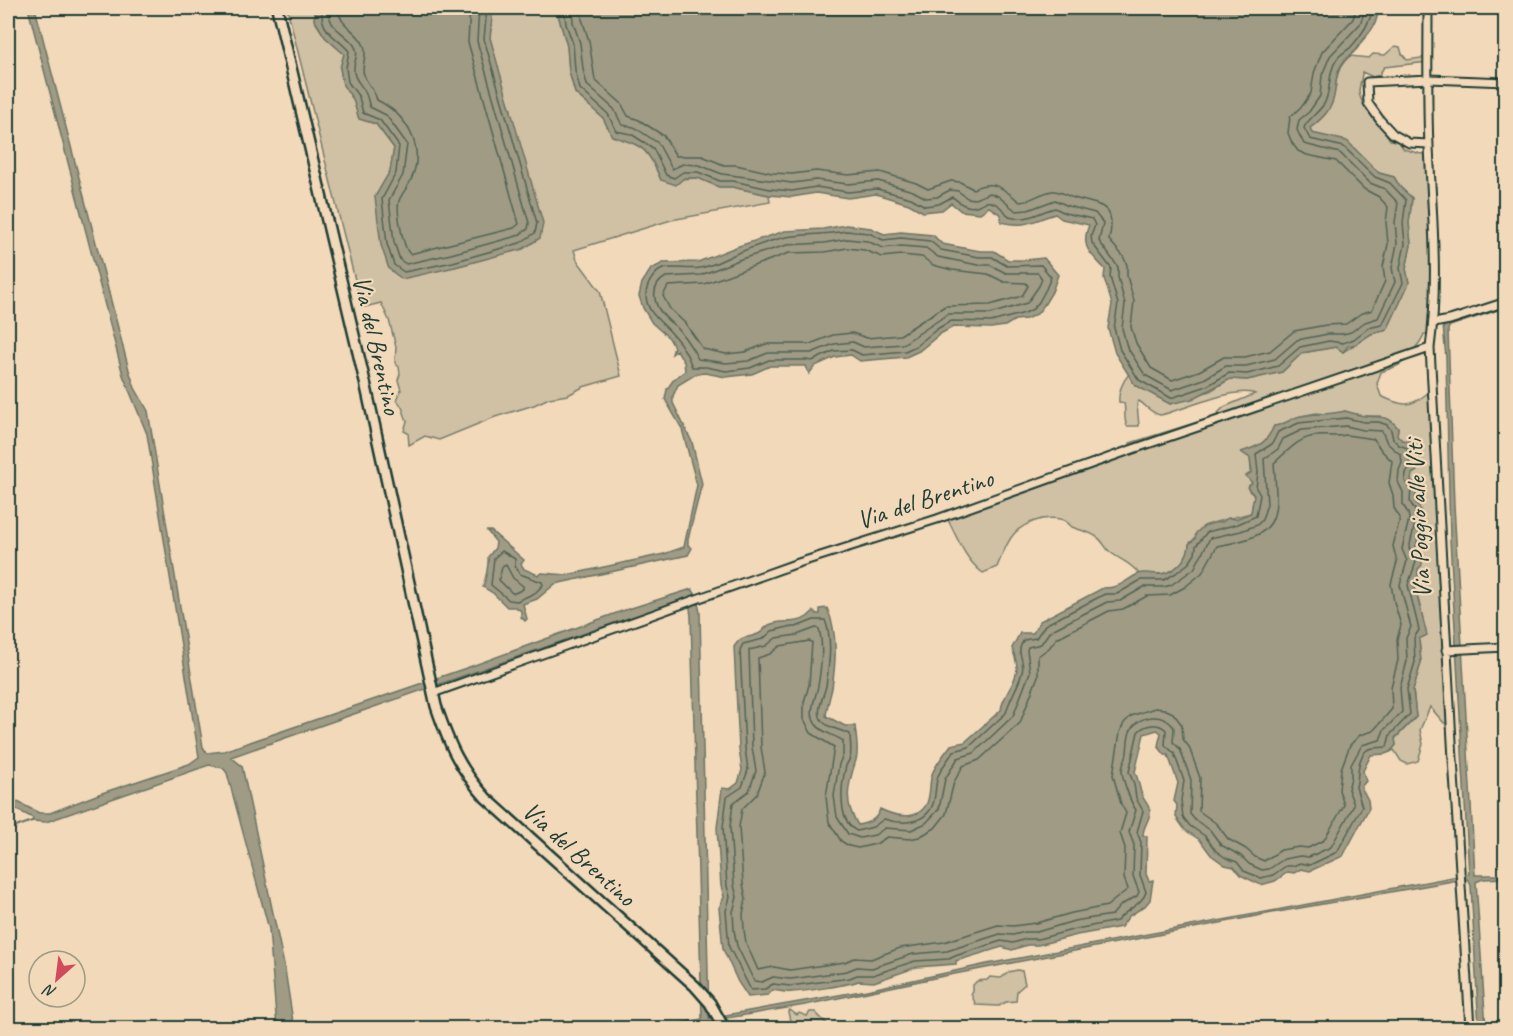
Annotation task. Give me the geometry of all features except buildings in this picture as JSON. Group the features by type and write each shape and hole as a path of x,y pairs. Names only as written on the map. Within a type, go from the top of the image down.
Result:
{"street":[{"name":"Via del Brentino","path":"277,8 362,371 432,691 449,744 467,777 486,798 695,986 710,1003 722,1026"},
{"name":"Via Poggio alle Viti","path":"1428,8 1429,144 1435,262 1434,323 1430,348 1450,650 1470,1029"},
{"path":"1429,144 1409,143 1393,134 1368,103 1367,82 1429,79 1506,82"},
{"path":"1434,323 1506,302"},
{"name":"Via del Brentino","path":"432,691 684,605 795,564 937,519 1143,445 1430,348"},
{"path":"1450,650 1506,647"}],"shaded area":[{"path":"287,8 316,8 314,20 325,37 344,54 340,68 343,85 353,99 359,119 376,124 394,148 390,171 375,197 455,267 488,258 511,109 490,38 493,8 560,8 557,11 567,46 569,71 575,93 603,118 612,136 638,146 648,154 661,180 698,178 719,187 732,187 769,195 770,202 671,220 574,250 577,260 600,291 621,376 583,387 568,395 549,398 439,440 425,436 409,445 408,433 404,431 407,421 397,400 401,390 398,380 400,374 399,367 395,363 396,347 389,320 381,303 365,307 361,304"},
{"path":"1395,46 1400,47 1407,60 1428,57 1428,62 1384,67 1379,75 1373,77 1362,72 1359,92 1363,103 1390,140 1398,141 1404,149 1421,154 1429,152 1432,334 1424,334 1410,358 1381,372 1377,384 1381,396 1403,404 1414,402 1433,389 1451,724 1444,723 1430,707 1420,730 1423,744 1418,761 1407,764 1401,761 1394,750 1390,752 1396,745 1395,739 1416,717 1413,690 1421,663 1419,639 1423,618 1414,583 1415,549 1422,520 1415,501 1417,484 1411,481 1411,469 1404,444 1397,435 1398,428 1380,416 1364,416 1345,411 1334,415 1316,413 1274,426 1261,444 1242,452 1250,458 1252,483 1249,491 1254,495 1251,513 1218,521 1208,526 1189,544 1189,549 1182,562 1165,573 1139,574 1129,564 1110,552 1089,532 1054,518 1032,522 1017,530 1008,542 997,567 983,573 966,554 946,516 1132,449 1130,443 1214,417 1224,407 1255,394 1236,393 1160,415 1139,401 1137,404 1139,426 1127,426 1124,403 1119,402 1119,399 1122,384 1129,374 1135,385 1170,404 1210,391 1230,379 1247,380 1282,372 1302,353 1336,347 1343,352 1371,334 1387,330 1409,283 1406,269 1411,245 1409,223 1412,198 1400,187 1394,177 1379,173 1368,163 1312,133 1310,128 1329,107 1341,66 1350,56 1369,58 1373,54 1385,55"},
{"path":"1017,970 1022,971 1025,984 1017,991 1016,1001 1006,1002 999,1006 976,1005 971,994 973,985 977,981 987,980 990,977 1001,978"},
{"path":"790,1010 797,1015 799,1013 807,1016 810,1012 815,1012 827,1024 826,1027 788,1028 791,1025 788,1012"}],"water":[{"path":"28,8 35,8 129,370 135,388 148,411 203,747 207,753 224,751 472,666 622,611 692,589 696,595 700,612 709,1018 867,990 987,964 1469,874 1450,540 1446,358 1443,325 1505,305 1498,310 1450,326 1448,329 1454,505 1475,875 1505,875 1505,878 1483,879 1476,882 1486,1028 1479,1028 1471,886 1469,880 1464,879 1272,913 805,1005 721,1019 712,1023 711,1028 702,1028 698,1024 678,1028 655,1028 702,1019 691,617 689,599 686,598 231,757 242,766 285,970 294,1028 277,1028 269,929 227,773 223,768 209,765 46,822 32,821 33,818 8,805 8,797 39,813 50,813 189,764 199,757 147,434 123,375"},
{"path":"316,8 493,8 490,38 543,223 540,238 523,249 402,279 389,269 381,245 375,197 390,171 394,148 376,124 359,119 353,99 343,85 340,68 344,54 325,37 314,19"},
{"path":"560,8 1379,8 1372,29 1339,68 1332,104 1310,128 1312,133 1347,141 1379,173 1394,177 1400,187 1412,198 1409,223 1411,245 1406,269 1409,283 1387,330 1371,334 1356,344 1348,346 1343,352 1336,347 1302,353 1282,372 1247,380 1230,379 1192,399 1170,404 1135,385 1115,353 1108,328 1112,304 1104,278 1105,269 1091,254 1086,244 1089,225 1062,219 1055,214 1029,223 1010,224 1001,222 1001,215 989,207 980,213 961,211 951,203 942,210 923,212 909,204 876,194 848,198 816,193 792,197 719,187 698,178 684,178 676,185 661,180 648,154 638,146 612,136 603,118 575,93 569,71 567,46 557,11"},
{"path":"846,225 871,228 884,234 901,232 933,235 942,244 980,251 994,251 1008,260 1044,258 1058,275 1052,292 1037,314 1026,319 1015,320 1005,326 953,327 919,351 906,357 860,361 851,355 835,357 815,366 809,374 806,366 770,366 752,374 726,377 705,373 696,374 678,385 673,396 673,403 692,442 702,484 688,539 688,545 692,548 688,555 555,584 537,599 523,604 527,619 525,621 521,617 521,611 515,607 507,607 483,587 488,568 488,557 495,548 496,542 487,531 491,531 524,560 521,564 524,569 538,575 542,573 567,575 664,554 684,547 697,485 682,429 665,399 667,389 674,379 685,371 684,362 677,350 672,354 674,347 669,338 652,323 643,308 639,296 642,283 651,269 663,263 698,262 785,231"},
{"path":"1345,411 1361,416 1387,419 1398,428 1397,435 1402,440 1412,441 1417,471 1412,474 1411,481 1417,484 1415,501 1422,518 1415,549 1421,553 1422,565 1418,569 1418,579 1414,584 1427,635 1419,639 1421,663 1413,690 1416,717 1395,738 1396,745 1390,752 1371,755 1363,771 1366,781 1361,787 1368,800 1369,808 1343,856 1310,871 1301,869 1294,873 1288,872 1275,881 1261,885 1240,875 1234,867 1225,865 1211,855 1200,840 1185,830 1176,817 1177,805 1174,801 1178,783 1168,755 1165,755 1158,746 1161,733 1157,730 1144,734 1135,772 1140,790 1150,810 1143,835 1147,837 1146,874 1149,881 1153,880 1150,900 1129,916 1121,927 1012,950 1002,947 956,961 956,964 917,967 874,982 858,981 798,992 773,990 768,995 748,997 738,982 723,949 719,908 724,897 721,886 717,828 722,788 730,789 738,783 742,770 734,647 742,638 754,636 774,623 798,621 814,611 820,614 820,609 827,608 833,627 835,657 826,716 845,726 855,726 857,756 848,793 853,817 858,825 872,820 880,809 905,816 918,813 927,803 934,770 951,745 965,742 1001,710 1016,674 1017,668 1012,648 1020,633 1033,633 1040,621 1103,588 1118,585 1141,573 1162,574 1177,567 1187,554 1189,544 1195,539 1196,533 1204,526 1251,513 1254,495 1247,487 1252,483 1246,476 1252,472 1250,458 1241,452 1261,443 1268,437 1274,426 1294,418"}],"waterway":[{"path":"8,830 32,821"}]}
